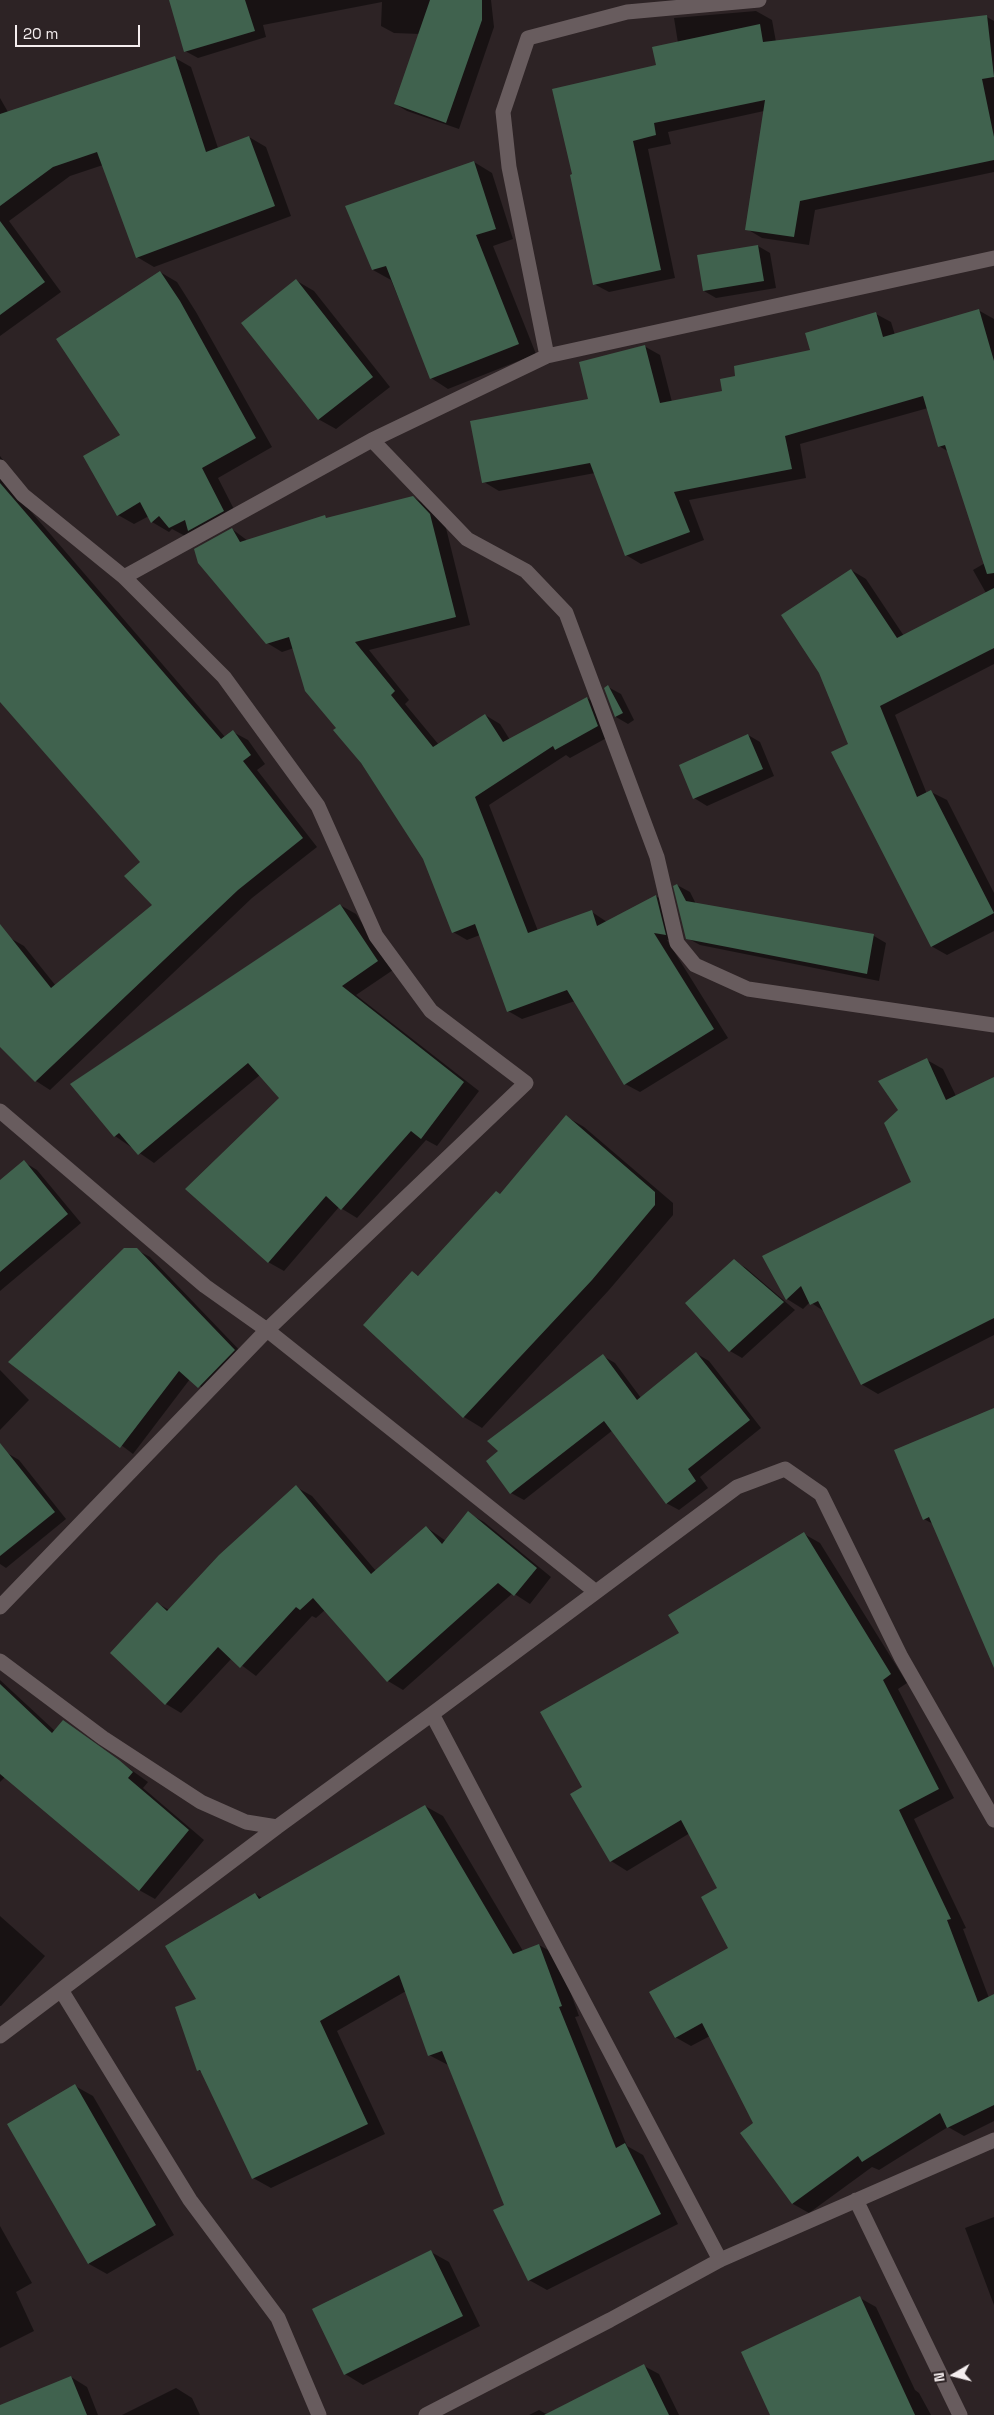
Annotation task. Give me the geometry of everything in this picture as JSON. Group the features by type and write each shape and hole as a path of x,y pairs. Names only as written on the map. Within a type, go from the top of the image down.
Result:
{"street":[{"path":"547,356 509,167 503,112 528,38 627,12 759,0"},
{"path":"124,577 372,440 547,356 994,258"},
{"path":"372,440 467,539 526,571 566,613 657,856 677,943 695,965 748,989 994,1025"},
{"path":"0,468 22,495 124,577 224,677 318,806 376,936 431,1011 526,1083 267,1330 0,1606"},
{"path":"0,1111 205,1286 267,1330 596,1592"},
{"path":"0,2036 277,1827 737,1487 785,1469 822,1494 901,1657 994,1820"},
{"path":"0,1661 103,1738 201,1802 246,1822 277,1827"},
{"path":"432,1714 720,2260"},
{"path":"61,1990 190,2200 278,2318 318,2415"},
{"path":"426,2415 610,2320 720,2260 994,2140"},
{"path":"856,2200 960,2415"}],"building":[{"path":"169,0 245,0 255,31 184,52"},
{"path":"430,0 482,0 482,20 446,123 394,104"},
{"path":"987,15 994,77 982,79 994,137 994,160 800,201 794,237 745,230 765,100 654,123 656,135 633,141 661,270 593,285 570,175 572,174 552,89 656,65 652,47 760,24 763,42"},
{"path":"175,56 206,152 249,136 275,206 136,258 97,152 53,167 0,206 0,114"},
{"path":"474,161 496,229 476,235 519,344 430,379 386,266 372,270 345,206"},
{"path":"0,221 45,282 0,315"},
{"path":"758,245 764,281 703,291 697,255"},
{"path":"160,271 180,301 256,438 202,468 224,511 188,531 185,520 169,528 159,516 151,523 140,502 117,516 83,456 120,435 56,339"},
{"path":"296,279 373,377 318,420 241,323"},
{"path":"979,309 994,361 994,573 987,574 945,445 938,447 923,396 785,436 792,469 674,492 690,532 625,556 590,463 482,483 470,421 588,399 579,362 645,345 660,403 722,391 720,379 735,376 734,366 810,350 805,333 876,312 883,337"},
{"path":"0,483 221,739 233,730 251,755 243,761 303,838 238,890 35,1082 0,1047 0,924 51,988 152,905 124,876 140,862 0,702"},
{"path":"413,496 430,514 456,617 355,642 395,691 391,695 433,747 485,714 503,742 587,697 598,726 555,750 553,746 475,797 528,933 592,910 597,926 656,895 666,935 654,933 714,1029 624,1085 567,990 507,1012 475,924 452,933 423,859 361,763 333,730 336,728 305,691 289,637 266,644 198,563 194,549 232,528 240,542 325,515 326,518"},
{"path":"851,569 897,638 994,588 994,648 880,706 917,797 931,790 994,913 931,947 831,752 848,744 819,673 781,615"},
{"path":"608,685 623,713 615,717 604,688"},
{"path":"748,734 763,769 693,799 679,765"},
{"path":"677,884 686,901 874,934 867,974 686,939 673,886"},
{"path":"340,904 378,961 342,986 464,1082 421,1139 411,1131 341,1210 326,1196 268,1263 185,1189 279,1098 248,1063 138,1155 119,1133 114,1137 70,1084"},
{"path":"927,1058 946,1100 994,1077 994,1318 861,1385 818,1301 810,1305 801,1286 786,1300 762,1256 911,1182 884,1123 898,1110 878,1081"},
{"path":"566,1115 655,1192 655,1205 592,1280 463,1418 363,1325 412,1271 418,1276 496,1191 500,1194"},
{"path":"24,1160 68,1214 0,1272 0,1180"},
{"path":"124,1248 137,1248 235,1350 198,1388 179,1371 120,1448 8,1362"},
{"path":"734,1259 784,1302 729,1352 685,1303"},
{"path":"696,1352 750,1420 688,1469 696,1481 666,1504 604,1421 510,1494 486,1461 498,1451 487,1441 603,1354 637,1400"},
{"path":"994,1408 994,1668 929,1517 923,1520 894,1450"},
{"path":"0,1443 55,1512 0,1556"},
{"path":"296,1485 371,1574 426,1526 442,1544 468,1511 537,1568 514,1596 498,1583 387,1682 313,1598 300,1610 296,1607 240,1668 218,1647 165,1705 110,1653 157,1602 167,1611 219,1555"},
{"path":"804,1532 891,1674 883,1680 939,1789 899,1810 951,1919 947,1920 978,2002 994,1994 994,2105 947,2128 940,2113 862,2162 858,2156 792,2204 740,2133 753,2123 702,2023 675,2038 649,1992 728,1948 701,1897 717,1888 681,1820 610,1862 570,1794 582,1787 540,1712 679,1633 668,1615"},
{"path":"0,1684 52,1733 63,1720 119,1760 133,1772 128,1778 189,1830 139,1891 0,1774"},
{"path":"425,1805 513,1954 539,1944 562,2006 559,2007 616,2148 625,2143 661,2214 528,2281 493,2210 504,2205 442,2051 428,2056 399,1975 320,2021 368,2124 252,2179 200,2070 197,2071 175,2007 196,1999 165,1946 255,1893 259,1899"},
{"path":"75,2084 156,2225 88,2264 7,2124"},
{"path":"431,2250 463,2316 344,2375 312,2309"},
{"path":"860,2296 915,2415 770,2415 741,2352"},
{"path":"644,2364 669,2415 544,2415"},
{"path":"71,2376 87,2415 0,2415 0,2405"}]}
